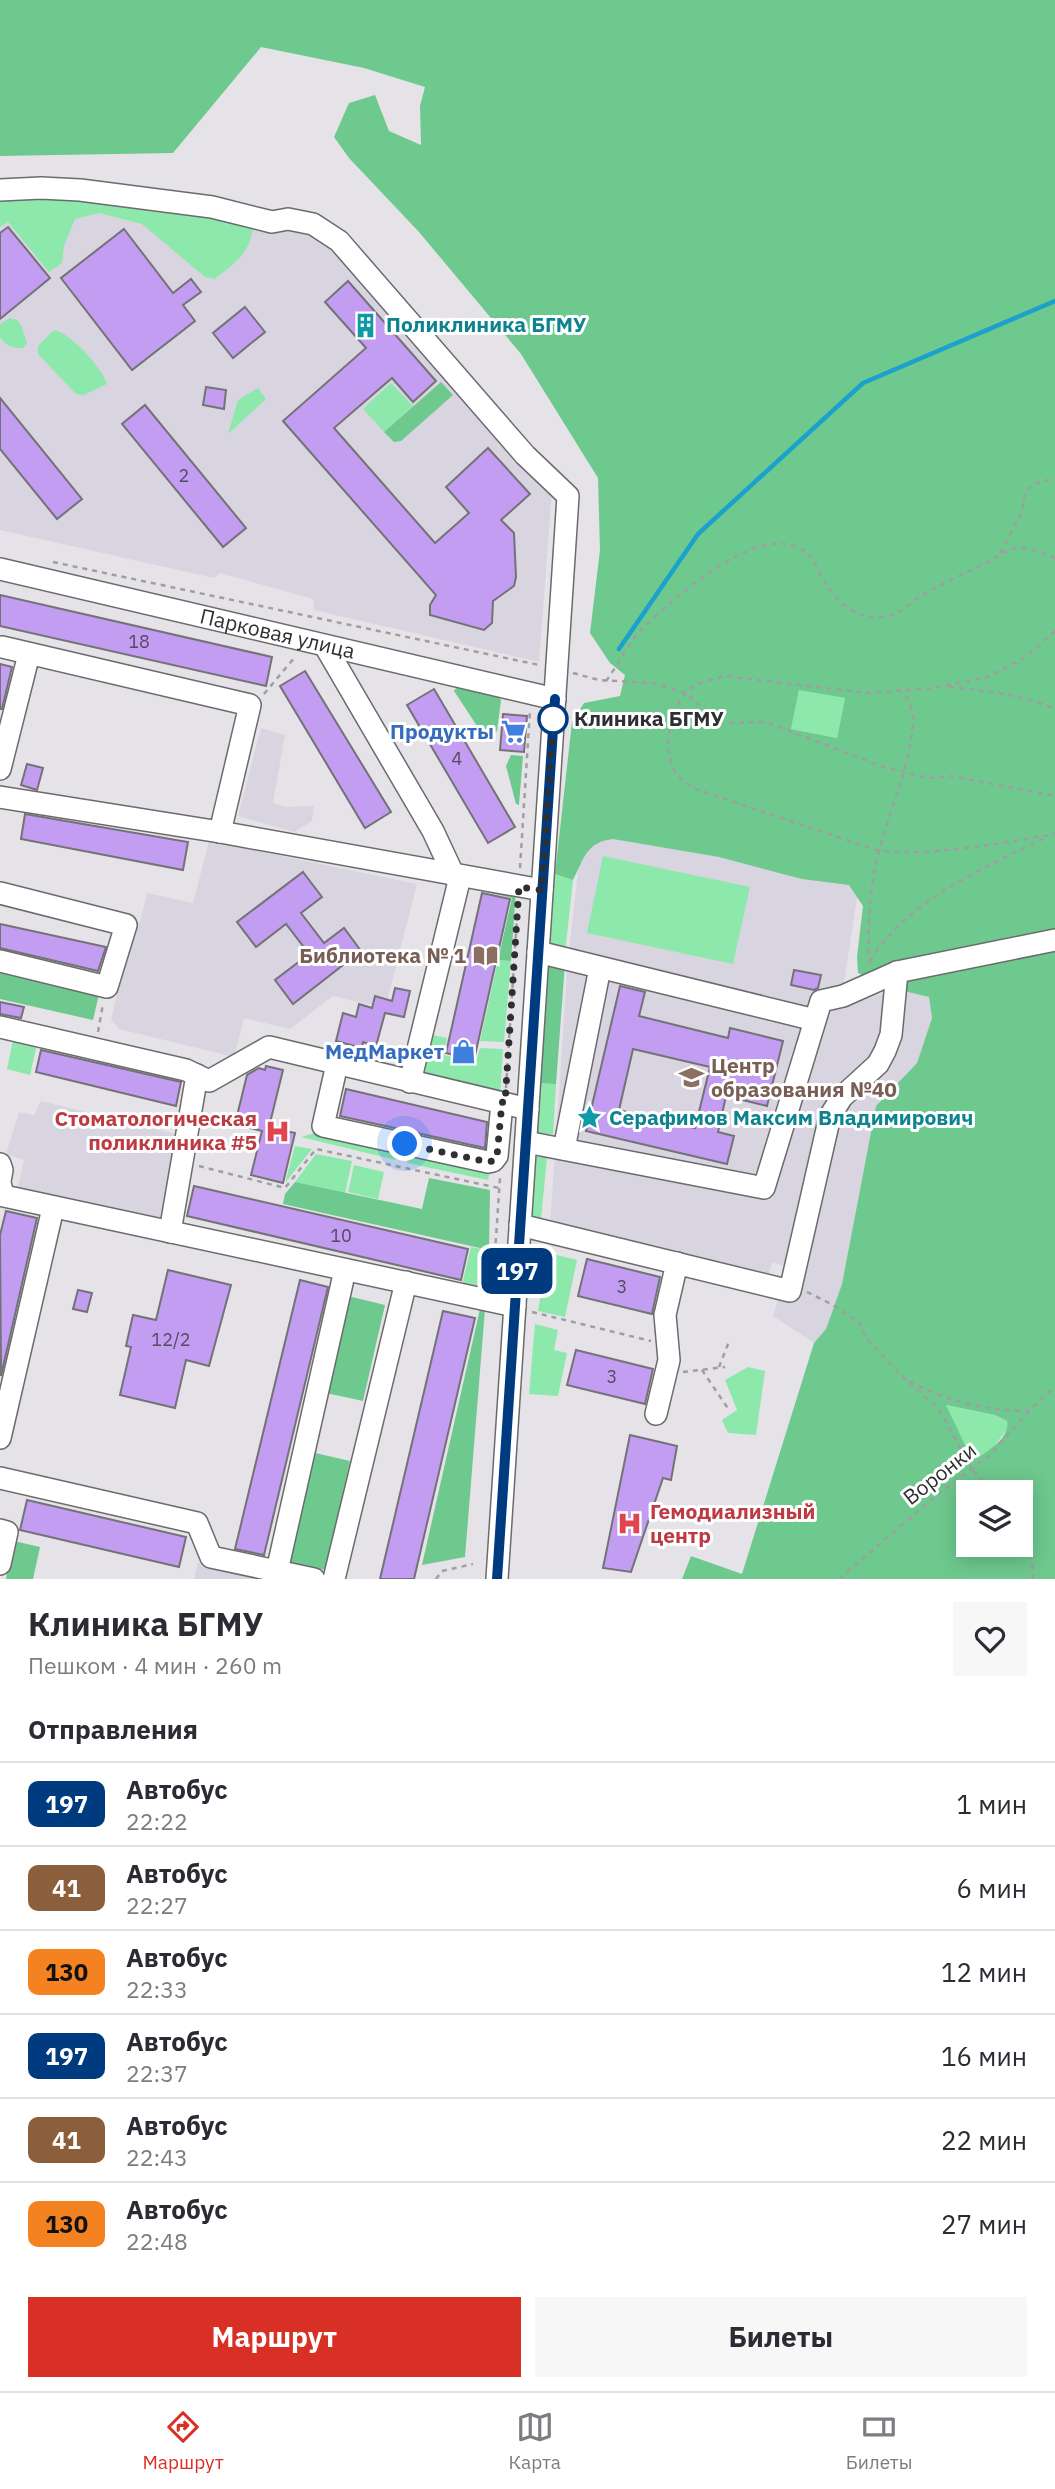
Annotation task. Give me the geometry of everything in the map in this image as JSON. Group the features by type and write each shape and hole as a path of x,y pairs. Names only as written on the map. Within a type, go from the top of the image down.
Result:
{"street":[{"path":"0,190 80,190 212,207 272,222 288,219 313,224 339,241 525,455 568,496 497,1579"},
{"name":"Парковая улица","path":"0,569 555,699"},
{"path":"316,644 433,831 457,876 410,1082"},
{"path":"2,647 250,705 220,832"},
{"path":"0,769 29,654"},
{"path":"0,797 220,832 542,890"},
{"path":"0,893 126,925 107,987 0,961"},
{"path":"526,1142 764,1188 821,1001 844,996 871,971 897,972 1055,940"},
{"path":"538,952 815,1020"},
{"path":"564,1149 600,968"},
{"path":"520,1225 790,1291 830,1115 842,1097 877,1064 885,1051 891,1035 897,972"},
{"path":"0,1027 186,1070 209,1081 269,1047 528,1109"},
{"path":"337,1064 323,1126 488,1162 497,1156 503,1103"},
{"path":"170,1232 197,1075"},
{"path":"0,1164 0,1182 4,1196 515,1307"},
{"path":"0,1438 53,1208"},
{"path":"656,1414 668,1360 664,1315 677,1263"},
{"path":"277,1571 345,1269"},
{"path":"334,1579 406,1282"},
{"path":"0,1478 197,1523 211,1557 314,1579"},
{"path":"0,1530 7,1532 0,1563"}],"path":[{"path":"606,681 641,630 701,578 748,550 778,543 793,545 805,551 814,561 837,600 855,615 892,616 942,584 989,562 1000,553 1022,512 1025,491 1047,479 1055,480"},
{"path":"1000,553 1020,548 1055,558"},
{"path":"41,559 606,681 653,683 685,693 719,723 766,722 881,766 928,778 951,776 1055,796"},
{"path":"1050,836 925,852 879,851 693,788 675,772 668,751 673,715 685,693 697,684 725,676 867,693 944,686 987,677 1026,657 1055,631"},
{"path":"250,705 316,644"},
{"path":"503,1103 533,664"},
{"path":"944,686 1000,692 1034,700 1055,709"},
{"path":"871,971 869,914 879,851 910,740 913,718 911,703 906,694 900,691"},
{"path":"871,971 880,944 912,913 987,866 1055,834"},
{"path":"94,1049 107,987"},
{"path":"182,1162 285,1188 316,1149 499,1188"},
{"path":"492,1300 500,1177"},
{"path":"790,1291 810,1292 859,1322 866,1338 904,1378 939,1409 972,1469 982,1480"},
{"path":"515,1307 667,1345"},
{"path":"719,1367 730,1339"},
{"path":"666,1375 725,1367"},
{"path":"702,1370 729,1410"},
{"path":"904,1378 927,1391 966,1403 999,1411 1029,1411"},
{"name":"Воронки","path":"839,1579 991,1454 1029,1411 1055,1387"},
{"path":"1030,1557 1033,1579"},
{"path":"436,1579 442,1572 472,1564"}],"shaded area":[{"name":"Клиника БГМУ","path":"49,182 216,197 246,208 320,221 552,490 539,662 314,610 313,599 220,573 214,578 0,530 0,187"},
{"path":"261,728 285,735 273,803 286,807 314,806 312,821 294,832 238,816"},
{"name":"Центр образования №40","path":"585,811 860,879 840,1008 895,989 929,997 932,1018 917,1063 876,1106 842,1284 826,1329 814,1343 773,1316 787,1267 772,1262 769,1274 550,1224 568,959"},
{"path":"209,841 417,884 388,998 374,995 371,1005 333,996 290,1029 244,1018 234,1057 119,1029 111,1020 133,925 140,922 147,893 193,903"},
{"path":"41,1101 176,1134 161,1223 18,1188 24,1160 6,1154 19,1112 34,1115"},
{"path":"198,1562 269,1579 194,1579"}],"green space":[{"path":"0,0 1055,0 1055,1579 682,1579 691,1556 742,1574 814,1343 826,1329 842,1284 876,1106 917,1063 932,1018 929,997 895,989 858,973 857,957 863,906 849,885 802,879 719,857 613,839 591,848 573,880 555,874 572,722 584,703 620,696 625,675 610,663 590,633 600,550 598,478 521,354 419,232 349,158 334,137 349,103 375,95 389,131 421,145 420,106 425,87 364,68 261,47 173,153 0,156","holes":["799,690 845,698 837,738 791,729","946,1405 995,1415 1007,1421 1006,1432 999,1442 979,1457 968,1451"]},
{"path":"48,192 254,223 246,249 215,279 205,277 142,224 99,213 75,219 64,246 62,263 49,272 8,222 0,227 0,196"},
{"path":"10,318 21,325 27,343 23,348 10,346 0,337 0,324"},
{"path":"54,330 69,337 85,352 107,384 84,395 76,394 38,354 38,346"},
{"path":"441,382 453,395 401,441 394,442 384,432"},
{"path":"391,383 413,406 384,432 363,409"},
{"path":"258,388 266,399 228,434 238,400"},
{"path":"457,687 499,697 501,700 495,733 481,732 454,691"},
{"path":"799,689 845,698 837,738 791,729"},
{"path":"511,755 523,756 519,805 516,804 506,766"},
{"path":"603,856 750,887 733,964 587,933"},
{"path":"555,874 573,880 565,953 546,945"},
{"path":"463,887 516,890 511,961 498,960 512,898"},
{"path":"498,960 511,961 504,1042 480,1041"},
{"path":"544,960 565,963 556,1084 536,1083"},
{"path":"0,972 99,994 93,1020 0,999"},
{"path":"427,1034 447,1038 444,1055 476,1062 480,1048 503,1049 500,1098 417,1080"},
{"path":"14,1035 38,1040 30,1075 7,1069"},
{"path":"536,1083 556,1084 553,1134 534,1133"},
{"path":"318,1132 398,1151 396,1160 301,1137"},
{"path":"295,1146 312,1149 285,1183"},
{"path":"409,1153 490,1171 488,1180 407,1163"},
{"path":"316,1154 352,1161 345,1193 295,1182"},
{"path":"533,1157 547,1157 541,1219 529,1217"},
{"path":"354,1165 384,1172 378,1199 348,1192"},
{"path":"429,1178 490,1190 489,1250 283,1204 285,1194 295,1182 422,1209"},
{"path":"471,1247 489,1250 487,1290 462,1285"},
{"path":"544,1252 577,1260 565,1317 538,1311 544,1278"},
{"path":"348,1296 385,1305 363,1401 326,1393"},
{"path":"480,1309 485,1309 465,1557 422,1565"},
{"path":"535,1324 558,1330 554,1350 567,1353 558,1396 529,1394"},
{"path":"748,1367 765,1371 756,1435 728,1433 722,1420 737,1410 725,1380"},
{"path":"945,1405 995,1415 1007,1421 1008,1428 992,1449 979,1457 968,1451"},
{"path":"311,1452 350,1461 326,1570 287,1562"},
{"path":"14,1541 40,1547 33,1579 6,1579"}],"building":[{"path":"8,227 50,278 0,319 0,233"},
{"path":"124,229 173,293 191,279 201,292 183,305 195,321 132,370 61,278"},
{"path":"348,281 436,381 413,402 392,378 334,428 435,543 469,513 446,487 488,448 530,494 501,520 514,533 516,577 514,586 493,601 492,623 484,630 430,615 430,605 436,595 283,421 366,348 325,302"},
{"path":"245,307 265,332 233,358 213,333"},
{"path":"206,387 226,390 224,409 203,405"},
{"path":"0,398 82,499 57,519 0,449"},
{"path":"145,405 246,528 223,547 122,424"},
{"path":"0,595 272,657 266,686 0,626"},
{"path":"0,664 12,667 2,709 0,709"},
{"path":"305,671 391,812 365,828 280,686"},
{"path":"434,689 515,827 488,843 407,705"},
{"path":"503,714 527,716 524,752 500,750"},
{"path":"27,764 43,768 37,790 21,785"},
{"path":"25,814 188,842 183,870 21,839"},
{"path":"303,872 322,897 301,913 324,943 344,928 361,951 293,1004 275,980 309,954 286,924 256,947 237,922"},
{"path":"482,893 510,899 474,1060 446,1053"},
{"path":"0,924 106,947 98,971 0,948"},
{"path":"794,970 821,975 818,988 814,990 791,985"},
{"path":"620,986 645,992 639,1016 728,1038 730,1028 783,1041 767,1106 726,1096 718,1132 734,1136 727,1164 586,1131","holes":["633,1049 710,1067 695,1128 619,1110"]},
{"path":"395,988 410,991 404,1017 385,1013 376,1046 363,1042 362,1048 336,1041 343,1013 356,1017 359,1004 372,1008 375,996 392,1001"},
{"path":"0,1002 24,1007 21,1018 0,1014"},
{"path":"41,1050 181,1082 176,1106 36,1072"},
{"path":"266,1066 283,1070 269,1127 295,1133 283,1183 251,1175 262,1131 235,1124 247,1075 259,1068 265,1070"},
{"path":"346,1089 487,1122 485,1148 340,1116"},
{"path":"194,1186 468,1249 461,1280 187,1216"},
{"path":"6,1211 37,1218 1,1376 0,1235"},
{"path":"587,1259 660,1277 652,1314 578,1296"},
{"path":"168,1270 231,1285 209,1366 186,1360 175,1408 120,1395 131,1347 126,1346 133,1315 156,1320"},
{"path":"300,1280 328,1287 264,1555 235,1549"},
{"path":"78,1290 92,1293 87,1312 73,1309"},
{"path":"443,1311 475,1318 414,1579 380,1579"},
{"path":"576,1350 653,1369 645,1404 567,1385"},
{"name":"Гемодиализный центр","path":"630,1435 677,1446 671,1480 663,1478 631,1572 603,1568"},
{"path":"27,1500 186,1537 179,1567 20,1530"}],"waterway":[{"path":"619,649 698,534 863,383 1055,301"}],"bus line":[{"name":"197","path":"497,1579 555,699"}],"place":[{"name":"Поликлиника БГМУ","path":"366,325"},
{"name":"Клиника БГМУ","path":"553,719"},
{"name":"Продукты","path":"514,732"},
{"name":"Библиотека № 1","path":"486,956"},
{"name":"МедМаркет","path":"464,1052"},
{"name":"Центр образования №40","path":"691,1078"},
{"name":"Серафимов Максим Владимирович","path":"589,1118"},
{"name":"Стоматологическая поликлиника #5","path":"277,1131"},
{"name":"Гемодиализный центр","path":"630,1524"}],"route":[{"path":"405,1144 488,1162 497,1156 502,1102 505,1103 519,887 542,890 553,719"}]}
